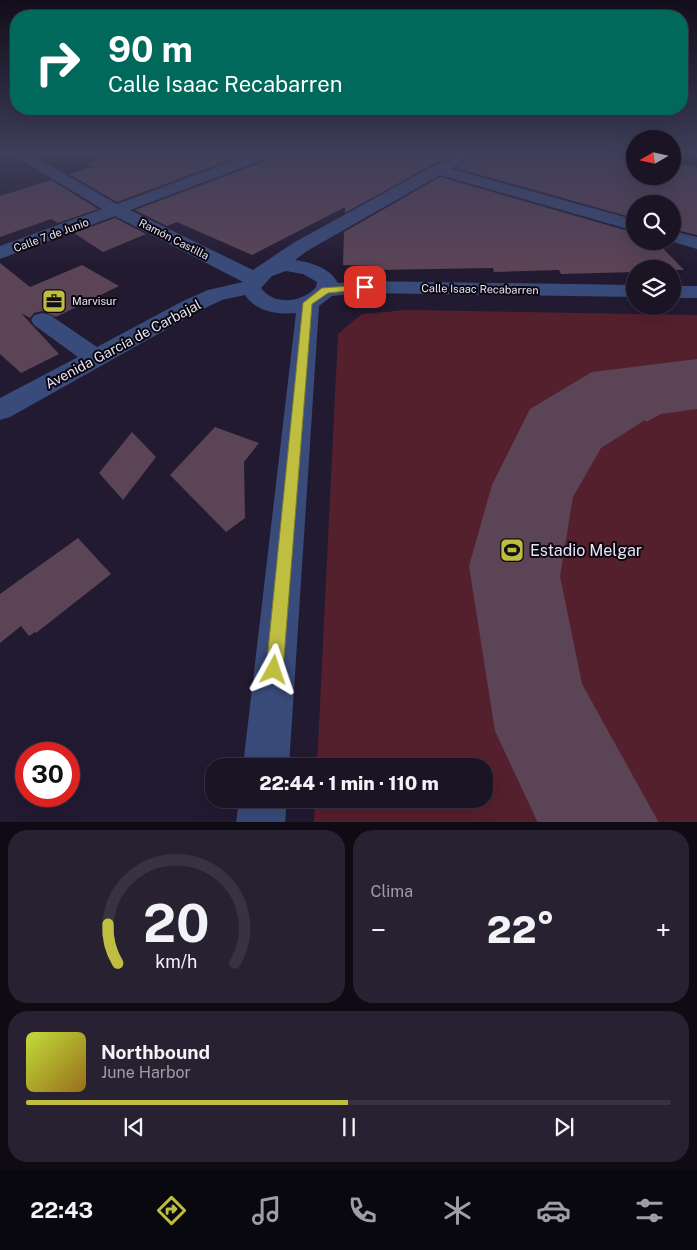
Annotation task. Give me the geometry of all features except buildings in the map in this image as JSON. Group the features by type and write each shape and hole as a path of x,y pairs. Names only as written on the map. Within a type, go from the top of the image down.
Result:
{"street":[{"name":"Ramón Castilla","path":"79,190 252,284 254,296 263,302 285,306 316,297"},
{"name":"Calle 7 de Junio","path":"0,253 171,190"},
{"path":"272,268 300,246 401,190"},
{"path":"510,190 626,223"},
{"path":"681,239 697,243"},
{"path":"267,758 316,297 326,282 322,275 313,269 286,265 272,268"},
{"name":"Avenida García de Carbajal","path":"0,410 191,306 216,295 252,284 272,268"},
{"name":"Calle Isaac Recabarren","path":"316,297 365,287 626,292"},
{"path":"681,292 697,292"},
{"path":"42,320 96,358"},
{"path":"260,822 262,808"}],"shaded area":[{"name":"Estadio Melgar","path":"407,310 697,315 697,822 314,822 315,808 493,808 493,758 317,758 338,334 362,314"}],"place":[{"name":"Marvisur","path":"54,301"},
{"name":"Estadio Melgar","path":"512,550"}],"route":[{"path":"274,670 308,303 319,297 325,290 365,287"}]}
